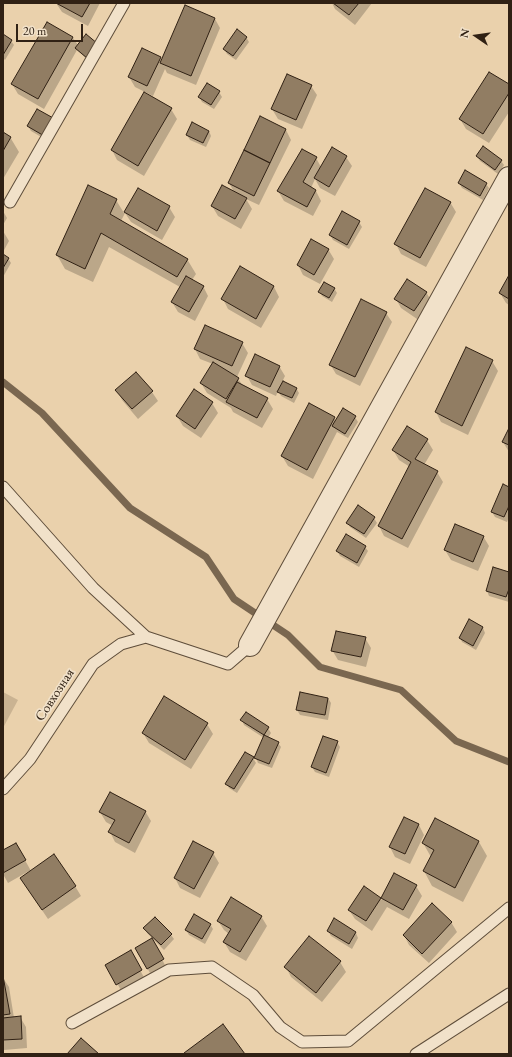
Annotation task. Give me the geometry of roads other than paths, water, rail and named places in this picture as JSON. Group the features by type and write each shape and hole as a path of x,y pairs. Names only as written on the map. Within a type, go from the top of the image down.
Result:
{"street":[{"path":"250,646 509,178"}],"lane":[{"path":"10,202 124,3"},
{"path":"3,487 93,588 146,637 228,664 250,646"},
{"name":"Совхозная","path":"3,789 30,759 93,664 121,644 146,637"},
{"path":"72,1023 169,970 212,967 253,996 280,1027 302,1042 348,1041 509,908"},
{"path":"416,1054 509,994"}],"waterway":[{"path":"3,382 42,413 130,508 206,557 234,599 288,635 320,667 401,690 456,741 509,762"}]}
